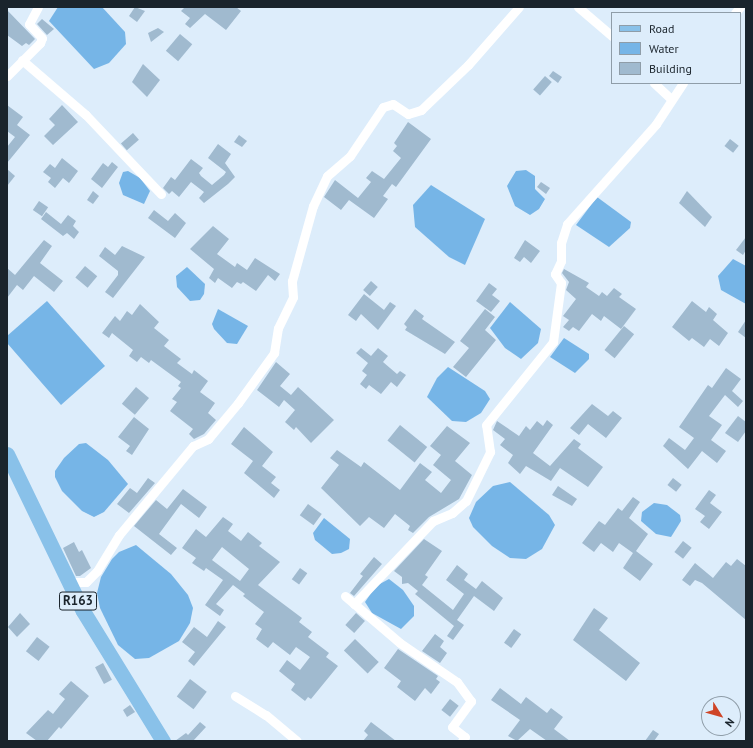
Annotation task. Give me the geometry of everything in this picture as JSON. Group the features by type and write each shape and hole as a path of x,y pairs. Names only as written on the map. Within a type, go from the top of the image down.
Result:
{"main road":[{"name":"R163","path":"7,454 68,582 163,741"}],"street":[{"path":"7,76 42,38 29,24 38,7"},
{"path":"578,7 611,35"},
{"path":"68,582 86,582 97,571 119,535 193,446 208,439 238,403 274,353 278,328 293,296 292,281 313,206 328,176 350,156 383,107 393,104 408,114 421,110 468,64 517,8"},
{"path":"22,60 86,115 161,194"},
{"path":"655,84 671,99"},
{"path":"354,604 433,521 452,513 466,501 490,452 486,425 553,342 561,283 555,274 561,261 560,243 567,224 656,124 682,84"},
{"path":"345,596 400,642 457,682 471,701 452,727 465,737 462,741"},
{"path":"235,696 266,715 297,741"}],"water":[{"path":"58,7 102,7 125,32 126,44 109,63 94,69 49,21"},
{"path":"526,170 535,176 535,189 545,199 539,209 530,215 515,206 507,186 516,171"},
{"path":"128,171 140,178 150,191 144,204 123,195 119,183 123,172"},
{"path":"431,185 485,219 465,265 449,257 415,227 413,205"},
{"path":"597,197 631,222 630,228 609,247 576,225"},
{"path":"733,259 746,266 746,304 721,290 718,276"},
{"path":"187,267 205,284 204,294 200,300 190,301 177,287 176,276"},
{"path":"47,301 105,366 61,405 7,343 7,336"},
{"path":"510,302 541,329 538,343 521,359 505,348 490,328"},
{"path":"218,309 248,326 237,344 227,343 214,329 212,324"},
{"path":"564,338 589,354 589,359 575,373 550,357"},
{"path":"448,367 485,391 490,399 481,413 466,422 452,421 427,397 437,378"},
{"path":"86,443 108,460 128,484 104,512 94,517 82,511 62,491 55,477 55,471 64,458 79,444"},
{"path":"510,482 549,515 555,525 542,549 526,559 510,558 492,546 473,527 469,518 476,502 493,486"},
{"path":"654,503 667,505 680,515 681,521 671,537 656,534 641,521 642,512"},
{"path":"324,518 350,539 349,549 341,553 332,554 315,540 313,533"},
{"path":"136,545 171,574 188,595 193,608 190,623 179,641 149,658 135,659 118,645 100,608 97,593 101,577 112,559 119,552"},
{"path":"389,579 403,590 414,606 414,616 401,629 372,613 365,602 376,586"}],"building":[{"path":"135,7 145,11 137,22 129,16"},
{"path":"185,7 236,7 241,11 226,30 205,14 190,28 185,24 190,18 181,11"},
{"path":"7,10 35,39 29,45 26,43 22,46 7,35"},
{"path":"42,19 54,29 47,35 37,24"},
{"path":"158,28 164,32 151,42 148,33"},
{"path":"180,34 192,44 178,61 166,51"},
{"path":"143,64 160,80 147,97 132,82"},
{"path":"553,71 562,77 558,83 549,76"},
{"path":"545,76 552,82 540,95 533,90"},
{"path":"7,105 23,117 17,125 30,135 7,163 7,147 15,137 7,131"},
{"path":"62,105 78,122 53,145 44,136 55,125 49,119"},
{"path":"408,122 431,139 396,187 392,184 383,196 388,199 374,218 349,200 341,210 324,197 335,180 358,198 371,182 366,178 372,171 384,179 401,158 393,151 397,146 394,143"},
{"path":"133,133 139,140 127,150 121,143"},
{"path":"239,135 247,141 242,147 234,142"},
{"path":"730,139 739,146 733,153 724,146"},
{"path":"218,144 231,154 225,163 235,177 228,184 204,203 199,198 204,192 191,182 179,197 172,191 169,194 163,188 171,177 175,180 191,159 203,168 199,173 212,185 226,172 208,158"},
{"path":"62,158 78,171 69,183 63,178 55,188 48,182 51,178 43,172 50,164 55,168"},
{"path":"112,162 118,167 102,188 91,179 103,163 108,167"},
{"path":"7,169 15,176 7,186"},
{"path":"541,182 550,188 546,194 537,187"},
{"path":"93,191 99,196 93,204 87,200"},
{"path":"687,191 712,217 705,227 679,203"},
{"path":"39,201 48,207 42,216 33,210"},
{"path":"154,210 168,221 175,213 186,223 175,238 148,218"},
{"path":"46,212 61,224 68,215 76,221 73,226 79,232 74,239 67,233 63,236 41,219"},
{"path":"213,226 229,239 217,254 235,267 237,263 247,270 255,258 280,274 275,281 268,275 256,291 243,282 241,284 237,282 232,288 218,278 215,283 209,278 214,269 190,249"},
{"path":"746,237 746,250 743,255 736,250"},
{"path":"44,240 52,246 40,263 63,281 54,292 34,276 23,290 17,285 7,298 7,268 15,275"},
{"path":"525,240 540,251 531,263 524,257 520,262 514,258"},
{"path":"122,246 145,257 113,298 105,292 118,275 118,271 99,256 105,247 115,255"},
{"path":"85,266 97,276 88,288 75,277"},
{"path":"564,269 589,283 586,287 599,296 602,292 607,296 614,288 622,294 619,297 636,309 621,329 604,316 601,321 592,314 579,331 573,327 569,331 563,327 569,320 563,316 576,299 566,290 569,282 562,273"},
{"path":"371,281 378,287 370,296 363,290"},
{"path":"489,283 497,289 492,295 500,301 491,312 476,301"},
{"path":"364,294 384,310 390,302 396,306 378,330 361,314 356,321 348,315"},
{"path":"692,301 706,312 709,307 717,314 713,320 728,333 719,346 710,339 704,347 692,338 689,341 672,327"},
{"path":"140,304 159,322 154,328 169,340 164,346 181,359 177,363 192,374 194,370 208,381 200,392 215,403 208,413 216,420 204,434 194,439 189,434 193,429 170,411 177,402 172,399 181,388 178,386 181,382 151,360 149,363 141,357 137,362 129,356 133,350 112,333 109,338 102,333 115,316 120,321 127,311 132,315"},
{"path":"415,309 424,316 422,319 455,342 445,354 405,330 407,327 404,324"},
{"path":"485,309 495,317 485,330 496,340 466,377 453,367 469,348 460,341"},
{"path":"746,320 746,338 738,332"},
{"path":"624,326 634,334 615,358 604,350"},
{"path":"361,348 371,356 378,348 388,356 383,362 397,374 400,371 406,375 397,387 391,382 381,394 369,385 366,389 360,384 367,375 362,371 368,363 356,353"},
{"path":"276,362 290,374 280,386 291,395 298,387 334,420 311,443 296,427 294,430 285,422 295,410 284,400 279,407 257,390"},
{"path":"726,368 741,379 732,391 743,401 738,407 725,395 709,416 722,425 711,440 726,451 717,463 702,451 688,469 663,446 669,438 685,450 694,438 679,427 708,385 712,388"},
{"path":"136,387 149,398 135,415 122,404"},
{"path":"592,404 608,416 613,411 622,418 606,438 588,424 579,435 570,428"},
{"path":"738,416 746,422 746,431 738,442 725,433"},
{"path":"134,417 149,429 132,455 126,451 130,446 118,437"},
{"path":"547,420 553,425 533,453 550,466 574,439 581,444 578,448 603,467 588,487 560,468 551,481 526,466 520,474 508,463 513,455 500,445 505,439 493,430 497,421 519,436 526,426 530,430 537,421 543,426"},
{"path":"400,425 427,447 415,463 387,441"},
{"path":"447,426 470,443 455,461 472,475 459,499 429,517 413,533 408,530 410,526 395,514 384,528 369,517 360,526 321,488 339,465 330,458 337,450 361,467 364,462 400,490 420,463 432,472 425,480 441,493 451,480 433,465 441,455 430,446"},
{"path":"244,427 273,452 262,466 276,477 271,483 280,490 274,498 244,473 253,461 231,444"},
{"path":"148,478 155,483 129,513 117,504 130,488 137,493"},
{"path":"673,478 682,485 676,492 667,485"},
{"path":"558,486 577,499 572,506 552,495"},
{"path":"183,489 207,507 199,518 181,504 159,534 177,548 171,555 134,526 156,500 167,509"},
{"path":"709,490 716,495 710,503 722,512 709,529 700,522 705,516 695,509"},
{"path":"633,497 640,502 629,518 648,534 636,551 653,564 640,581 623,568 633,553 619,543 613,552 601,543 594,552 582,543 599,521 605,525 618,508 622,511"},
{"path":"308,504 322,514 314,525 300,515"},
{"path":"223,517 233,524 228,531 241,541 248,532 262,543 259,546 280,562 258,585 302,618 299,622 312,632 308,637 329,653 326,657 338,666 311,699 308,697 305,701 291,690 295,684 279,671 287,660 300,670 310,657 296,647 290,655 273,642 268,648 256,639 262,629 255,624 264,612 243,596 245,594 233,585 216,604 224,610 220,616 205,605 223,580 206,568 204,571 192,563 196,558 182,548 196,529 206,537","holes":["222,547 249,569 240,581 212,560"]},
{"path":"424,539 442,551 425,575 428,577 422,585 453,610 464,594 446,580 457,565 468,574 464,580 476,589 482,581 503,598 494,611 474,596 457,620 464,625 453,640 447,636 454,626 415,594 418,591 408,583 402,584 402,577 394,571"},
{"path":"683,541 692,548 683,559 674,552"},
{"path":"74,542 79,552 82,550 91,568 80,576 76,576 63,548"},
{"path":"374,557 382,564 354,596 350,593 363,576 360,574"},
{"path":"737,559 746,566 746,620 702,583 695,580 690,586 682,580 695,563 713,578 726,562 731,566"},
{"path":"300,568 307,573 299,585 292,579"},
{"path":"594,608 608,618 599,630 640,663 626,681 573,640"},
{"path":"20,613 30,624 17,637 8,627"},
{"path":"356,613 365,621 354,633 345,625"},
{"path":"218,621 226,627 194,666 188,661 195,652 182,642 194,627 207,637"},
{"path":"514,629 521,634 511,648 504,643"},
{"path":"435,634 444,641 440,647 447,653 440,663 422,651"},
{"path":"37,637 50,647 39,661 26,651"},
{"path":"355,639 379,662 368,673 344,651"},
{"path":"398,649 438,676 436,679 440,682 431,694 425,688 415,701 397,687 401,681 384,668"},
{"path":"103,663 112,680 104,684 95,667"},
{"path":"190,679 207,692 194,709 177,697"},
{"path":"71,681 89,696 61,729 59,727 47,741 37,741 26,733 48,710 53,714 65,699 59,694"},
{"path":"500,688 521,704 526,697 547,713 551,708 563,717 554,729 570,741 547,741 530,729 517,741 508,736 520,720 491,700"},
{"path":"450,699 459,706 450,717 441,710"},
{"path":"130,705 135,712 127,717 123,710"},
{"path":"200,722 206,727 193,741 175,741 186,733 188,735"},
{"path":"371,722 396,741 363,741 368,735 364,731"},
{"path":"653,730 659,734 654,741 645,741"}]}
